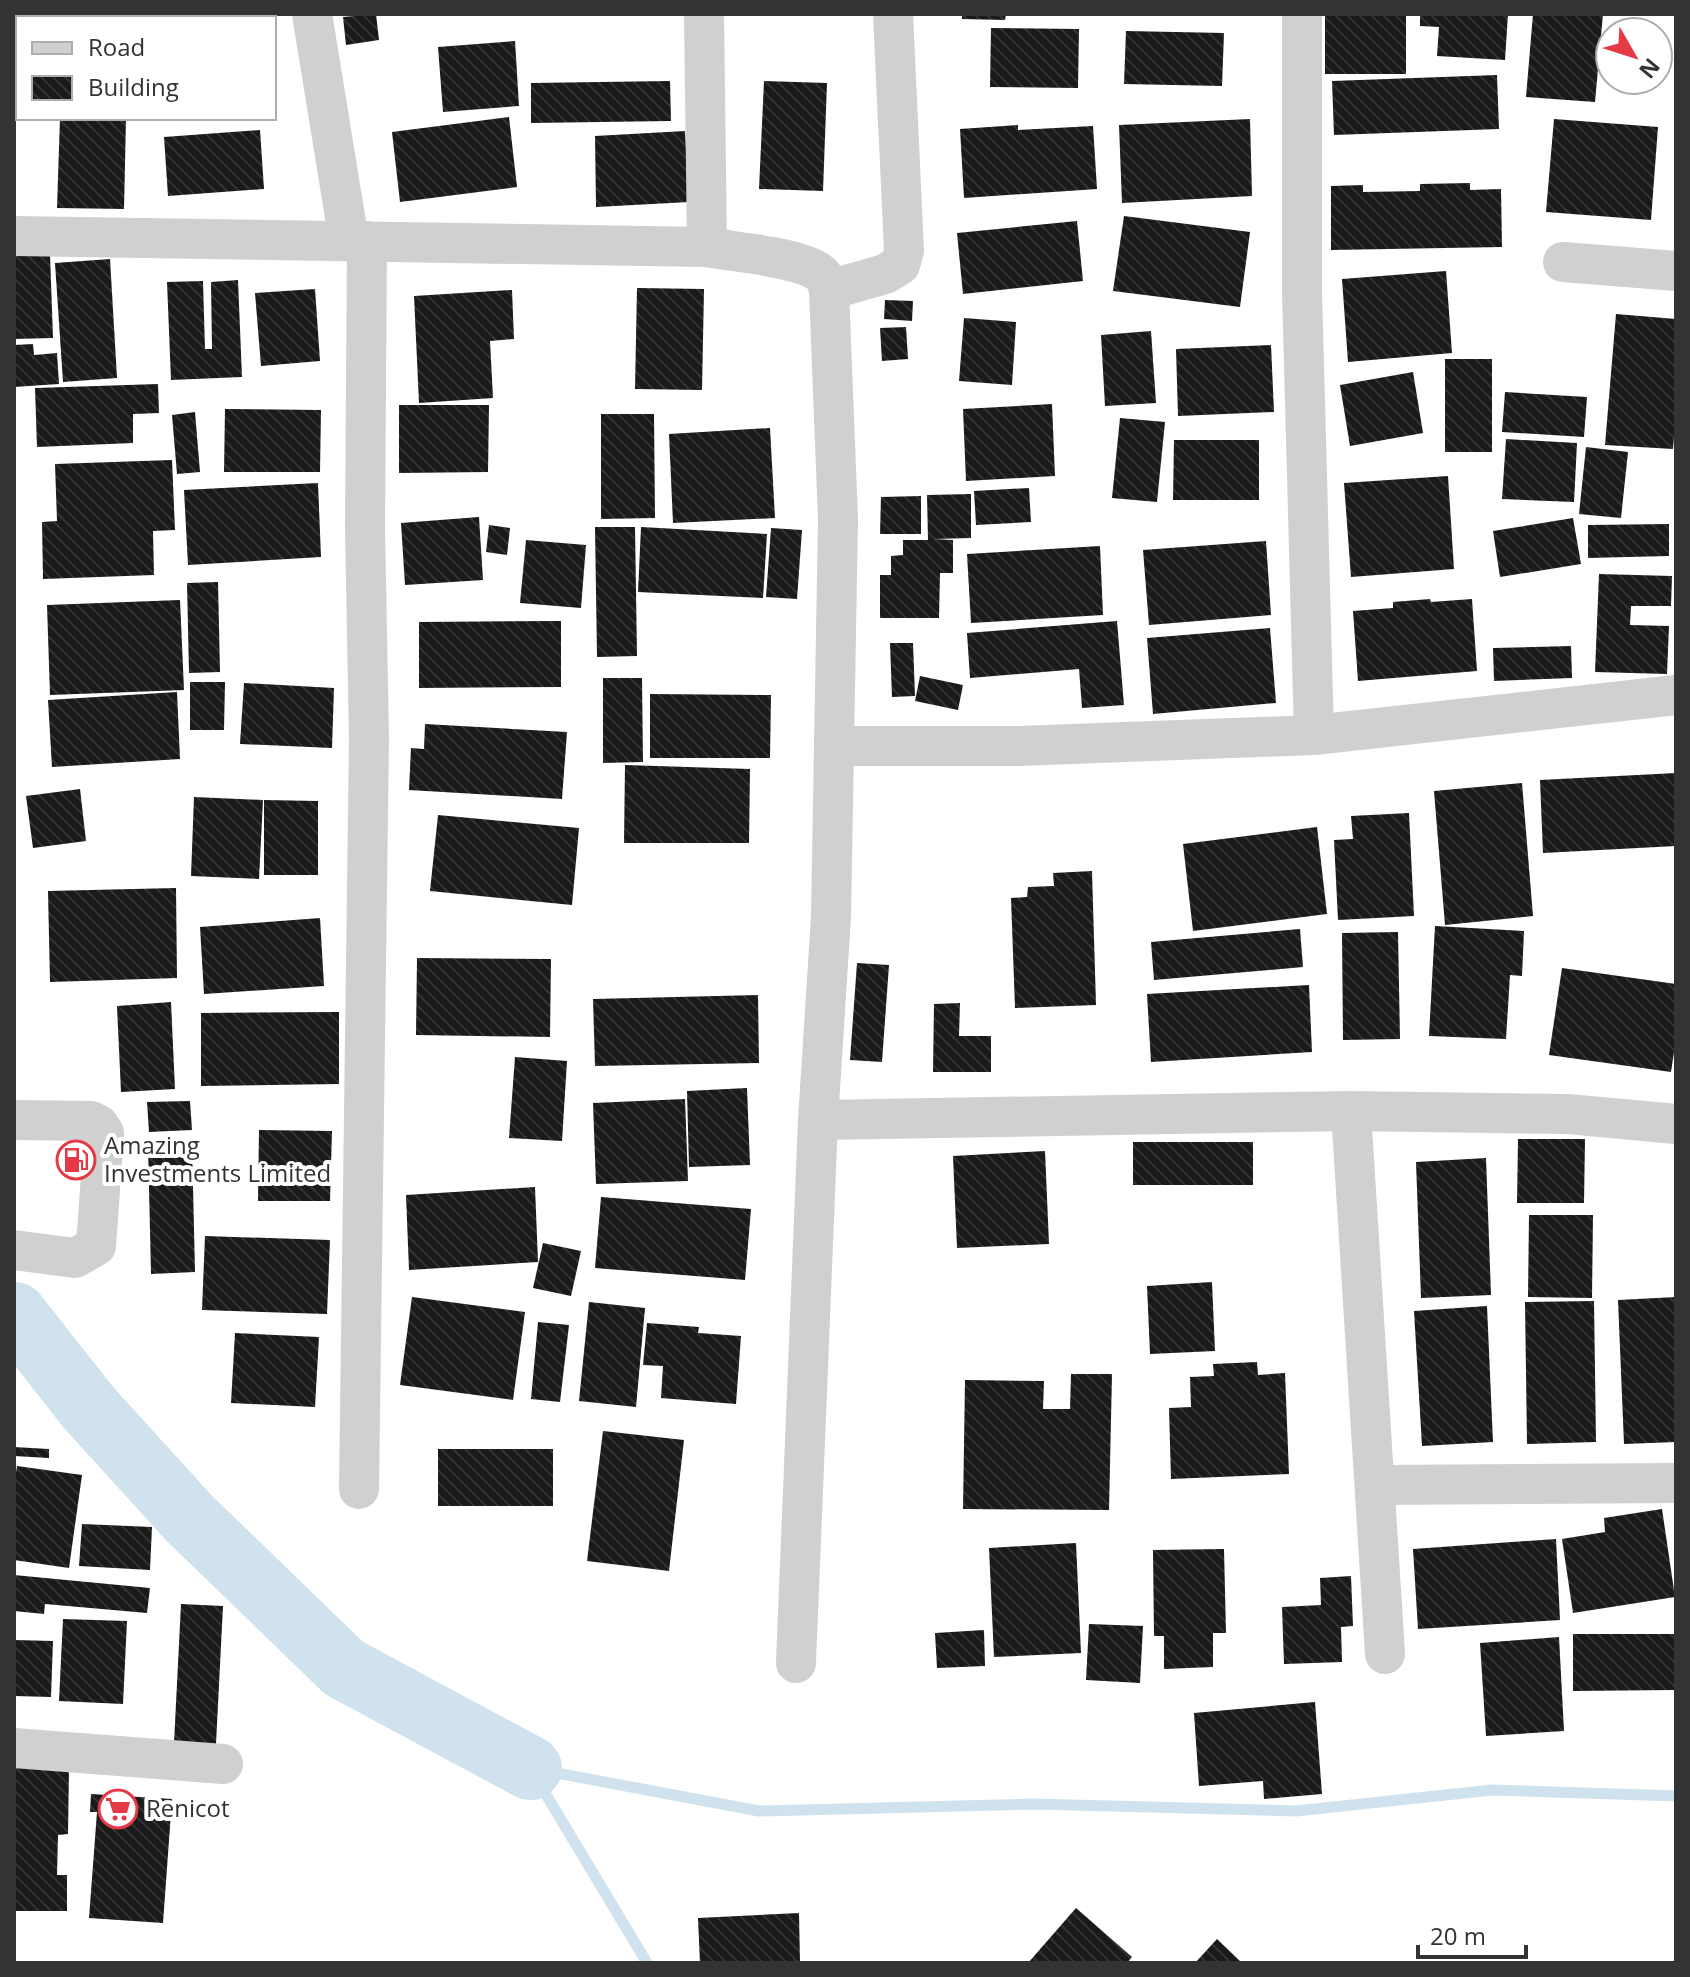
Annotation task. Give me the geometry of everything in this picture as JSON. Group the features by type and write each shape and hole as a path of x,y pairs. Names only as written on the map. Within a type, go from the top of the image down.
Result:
{"street":[{"path":"312,14 358,241 369,738 359,1489"},
{"path":"704,14 707,247"},
{"path":"829,290 885,274 900,265 904,251 893,14"},
{"path":"1302,14 1302,291 1314,735"},
{"path":"14,236 707,247 801,264 826,279 829,290 838,519 831,917 818,1120 796,1663"},
{"path":"1563,262 1676,271"},
{"path":"834,746 1019,746 1314,735 1676,695"},
{"path":"818,1120 1351,1111 1568,1114 1676,1124"},
{"path":"1351,1111 1385,1654"},
{"path":"14,1120 91,1121 99,1125 104,1133 96,1246 75,1258 14,1250"},
{"path":"1375,1485 1676,1483"},
{"path":"14,1748 223,1764"}],"building":[{"path":"32,14 145,14 145,16"},
{"path":"376,14 379,40 346,45 343,17"},
{"path":"962,14 1006,14 1005,20 962,19"},
{"path":"1325,14 1406,14 1406,74 1325,74"},
{"path":"1420,14 1508,14 1505,60 1437,56 1439,27 1420,26"},
{"path":"1533,14 1603,14 1594,16 1595,102 1526,97"},
{"path":"991,28 1079,29 1078,88 990,87"},
{"path":"1126,31 1224,33 1222,86 1124,84"},
{"path":"515,41 519,106 443,112 438,47"},
{"path":"1497,75 1499,129 1334,135 1332,81"},
{"path":"670,81 671,121 531,123 531,83"},
{"path":"764,81 827,83 823,191 759,189"},
{"path":"509,117 517,187 400,202 392,132"},
{"path":"1250,119 1252,196 1122,203 1119,125"},
{"path":"1554,119 1658,127 1651,220 1546,212"},
{"path":"60,120 126,120 124,209 57,208"},
{"path":"1018,125 1018,130 1093,126 1097,189 964,198 960,129"},
{"path":"260,130 264,189 168,196 164,137"},
{"path":"685,131 689,202 596,207 595,136"},
{"path":"1470,183 1470,190 1501,189 1502,247 1331,250 1331,186 1363,185 1363,192 1420,191 1420,184"},
{"path":"1124,216 1250,232 1240,307 1113,291"},
{"path":"1077,221 1083,281 963,294 957,233"},
{"path":"50,254 53,338 14,339 14,255"},
{"path":"110,259 117,378 63,382 55,263"},
{"path":"1446,271 1452,353 1348,362 1342,279"},
{"path":"238,280 242,377 171,380 167,282 203,281 205,349 212,349 211,282"},
{"path":"637,288 704,289 702,390 635,389"},
{"path":"315,289 320,361 261,366 255,293"},
{"path":"512,290 514,339 490,341 493,398 419,403 414,296"},
{"path":"885,300 913,301 912,321 884,319"},
{"path":"1616,314 1676,319 1673,449 1605,445"},
{"path":"964,318 1016,322 1012,385 959,381"},
{"path":"906,327 908,359 882,361 880,328"},
{"path":"1151,331 1156,403 1105,406 1101,335"},
{"path":"33,344 34,355 57,353 59,384 14,387 14,345"},
{"path":"1271,345 1274,412 1178,416 1176,349"},
{"path":"1445,359 1492,359 1492,452 1445,452"},
{"path":"1413,372 1423,433 1350,446 1340,385"},
{"path":"158,384 159,413 133,414 133,443 37,447 35,388"},
{"path":"1505,392 1587,397 1584,437 1502,432"},
{"path":"1052,404 1055,476 966,481 963,409"},
{"path":"399,405 489,405 488,472 399,473"},
{"path":"225,409 321,410 320,472 224,472"},
{"path":"195,412 200,472 177,474 172,415"},
{"path":"601,414 654,414 655,518 601,519"},
{"path":"1120,418 1165,422 1157,502 1112,498"},
{"path":"770,428 775,518 673,523 669,434"},
{"path":"1506,439 1577,443 1574,502 1502,499"},
{"path":"1174,440 1259,440 1259,500 1173,500"},
{"path":"1586,447 1628,452 1621,518 1579,514"},
{"path":"172,460 175,530 153,531 154,575 43,579 42,522 57,521 55,464"},
{"path":"1448,476 1454,569 1351,577 1344,483"},
{"path":"318,483 321,557 188,565 184,490"},
{"path":"1029,488 1031,522 976,525 974,491"},
{"path":"971,494 971,538 933,539 953,540 953,573 940,573 939,618 880,618 880,575 891,575 891,556 903,555 903,540 928,540 927,495"},
{"path":"921,496 921,534 880,534 881,497"},
{"path":"479,517 483,580 405,585 401,523"},
{"path":"1573,518 1581,564 1500,577 1493,531"},
{"path":"1669,524 1669,556 1588,558 1588,525"},
{"path":"489,525 510,528 507,555 486,552"},
{"path":"595,527 635,527 637,656 597,657"},
{"path":"641,527 767,534 763,598 638,592"},
{"path":"771,528 802,530 797,599 766,597"},
{"path":"526,540 586,545 581,608 520,603"},
{"path":"1266,541 1271,615 1149,625 1143,550"},
{"path":"1100,546 1103,615 971,623 967,554"},
{"path":"1599,574 1672,576 1671,606 1631,606 1630,625 1669,626 1667,674 1595,672"},
{"path":"218,582 220,672 189,673 187,583"},
{"path":"1430,599 1431,602 1472,599 1477,671 1358,681 1353,611 1393,608 1393,602"},
{"path":"180,600 184,690 50,695 47,605"},
{"path":"561,621 561,687 419,688 419,622"},
{"path":"1117,621 1124,705 1082,708 1079,669 970,678 967,633"},
{"path":"1270,628 1276,703 1153,714 1147,638"},
{"path":"890,643 913,643 915,696 892,697"},
{"path":"1571,646 1572,678 1494,681 1493,648"},
{"path":"920,676 963,685 958,710 915,701"},
{"path":"603,678 642,678 643,762 603,763"},
{"path":"190,682 225,682 224,730 190,730"},
{"path":"244,683 334,688 332,748 240,744"},
{"path":"177,692 180,759 52,767 48,700"},
{"path":"650,694 771,695 770,758 650,758"},
{"path":"425,724 567,732 562,799 409,790 411,748 424,749"},
{"path":"625,765 750,769 749,843 624,843"},
{"path":"1676,773 1676,846 1543,853 1540,780"},
{"path":"1522,783 1533,916 1445,925 1434,791"},
{"path":"80,789 86,841 33,848 26,796"},
{"path":"194,797 263,800 259,879 191,876"},
{"path":"264,800 318,801 318,875 264,875"},
{"path":"1409,813 1414,916 1338,920 1334,840 1353,839 1351,816"},
{"path":"438,815 579,828 572,905 430,891"},
{"path":"1317,827 1327,914 1193,931 1183,844"},
{"path":"1092,871 1096,1005 1015,1008 1011,898 1027,897 1028,887 1054,886 1053,873"},
{"path":"176,888 177,978 50,982 48,891"},
{"path":"320,918 324,986 204,994 200,927"},
{"path":"1435,926 1524,931 1522,976 1510,975 1506,1039 1429,1036"},
{"path":"1300,929 1303,967 1154,980 1151,942"},
{"path":"1398,932 1400,1039 1343,1040 1342,933"},
{"path":"417,958 551,959 550,1037 416,1035"},
{"path":"857,963 889,965 882,1062 850,1060"},
{"path":"1562,968 1676,984 1676,1039 1671,1072 1549,1055"},
{"path":"1309,985 1312,1052 1151,1062 1147,994"},
{"path":"758,995 759,1063 595,1066 593,999"},
{"path":"171,1002 175,1089 121,1092 117,1006"},
{"path":"960,1003 959,1036 991,1036 991,1072 933,1072 934,1004"},
{"path":"339,1012 339,1084 201,1086 201,1013"},
{"path":"515,1057 567,1061 562,1141 509,1138"},
{"path":"747,1088 750,1165 689,1167 687,1091"},
{"path":"685,1099 688,1181 596,1184 593,1103"},
{"path":"190,1101 192,1130 149,1132 147,1102"},
{"path":"259,1130 332,1131 330,1201 258,1201"},
{"path":"1518,1139 1585,1139 1584,1203 1517,1203"},
{"path":"1133,1142 1253,1142 1253,1185 1133,1185"},
{"path":"192,1144 195,1272 151,1274 148,1146"},
{"path":"1045,1151 1049,1244 957,1248 953,1156"},
{"path":"1486,1158 1491,1295 1421,1298 1416,1162"},
{"path":"535,1187 538,1262 409,1270 406,1195"},
{"path":"601,1197 751,1209 745,1280 595,1268"},
{"path":"1529,1215 1593,1215 1592,1298 1528,1297"},
{"path":"205,1236 330,1240 327,1314 202,1310"},
{"path":"543,1243 581,1251 571,1296 533,1288"},
{"path":"1212,1282 1215,1351 1150,1354 1147,1286"},
{"path":"412,1297 525,1312 513,1400 400,1385"},
{"path":"1676,1297 1676,1442 1624,1444 1618,1300"},
{"path":"1594,1301 1596,1442 1527,1444 1525,1302"},
{"path":"589,1302 645,1308 636,1407 579,1401"},
{"path":"1487,1306 1493,1442 1422,1446 1414,1311"},
{"path":"538,1322 569,1325 560,1402 531,1399"},
{"path":"647,1323 699,1327 698,1333 741,1336 736,1404 661,1398 663,1366 643,1365"},
{"path":"235,1333 319,1337 315,1407 231,1403"},
{"path":"1257,1362 1258,1375 1285,1373 1289,1474 1171,1479 1169,1408 1191,1407 1190,1377 1214,1376 1213,1364"},
{"path":"1071,1374 1112,1374 1109,1510 963,1509 965,1380 1044,1381 1043,1409 1070,1409"},
{"path":"603,1431 684,1440 669,1571 587,1561"},
{"path":"14,1447 49,1449 49,1458 14,1456"},
{"path":"438,1449 553,1449 553,1506 438,1506"},
{"path":"17,1466 82,1475 69,1568 14,1560"},
{"path":"1662,1509 1675,1597 1573,1613 1562,1539 1605,1532 1604,1518"},
{"path":"82,1524 152,1527 150,1570 79,1566"},
{"path":"1556,1539 1560,1620 1418,1629 1413,1549"},
{"path":"1076,1543 1081,1653 994,1657 989,1548"},
{"path":"1224,1549 1226,1633 1213,1633 1213,1667 1164,1669 1164,1636 1154,1636 1153,1550"},
{"path":"14,1575 150,1588 147,1613 45,1604 44,1614 14,1611"},
{"path":"1351,1576 1353,1626 1341,1627 1342,1662 1284,1664 1282,1607 1321,1605 1320,1578"},
{"path":"181,1604 223,1606 216,1744 174,1743"},
{"path":"63,1619 127,1621 123,1704 59,1701"},
{"path":"1089,1624 1143,1626 1140,1683 1086,1680"},
{"path":"984,1630 985,1666 937,1668 935,1633"},
{"path":"1573,1634 1675,1634 1674,1690 1573,1691"},
{"path":"1559,1637 1564,1731 1486,1736 1480,1643"},
{"path":"14,1640 53,1641 51,1697 14,1696"},
{"path":"1315,1702 1322,1794 1264,1799 1263,1781 1199,1786 1194,1713"},
{"path":"14,1767 69,1768 68,1834 58,1835 57,1875 67,1875 67,1911 14,1911"},
{"path":"91,1794 172,1799 163,1923 89,1918 97,1812 90,1812"},
{"path":"1076,1908 1132,1957 1127,1963 1028,1963"},
{"path":"799,1913 800,1963 700,1963 698,1918"},
{"path":"1217,1939 1242,1963 1195,1963"}],"waterway":[{"path":"15,1314 89,1408 189,1518 344,1668 530,1768"},
{"path":"530,1768 759,1811 1034,1804 1296,1811 1492,1790 1676,1796"},
{"path":"530,1768 647,1963"}],"place":[{"name":"Amazing Investments Limited","path":"76,1160"},
{"name":"Renicot","path":"118,1809"}]}
